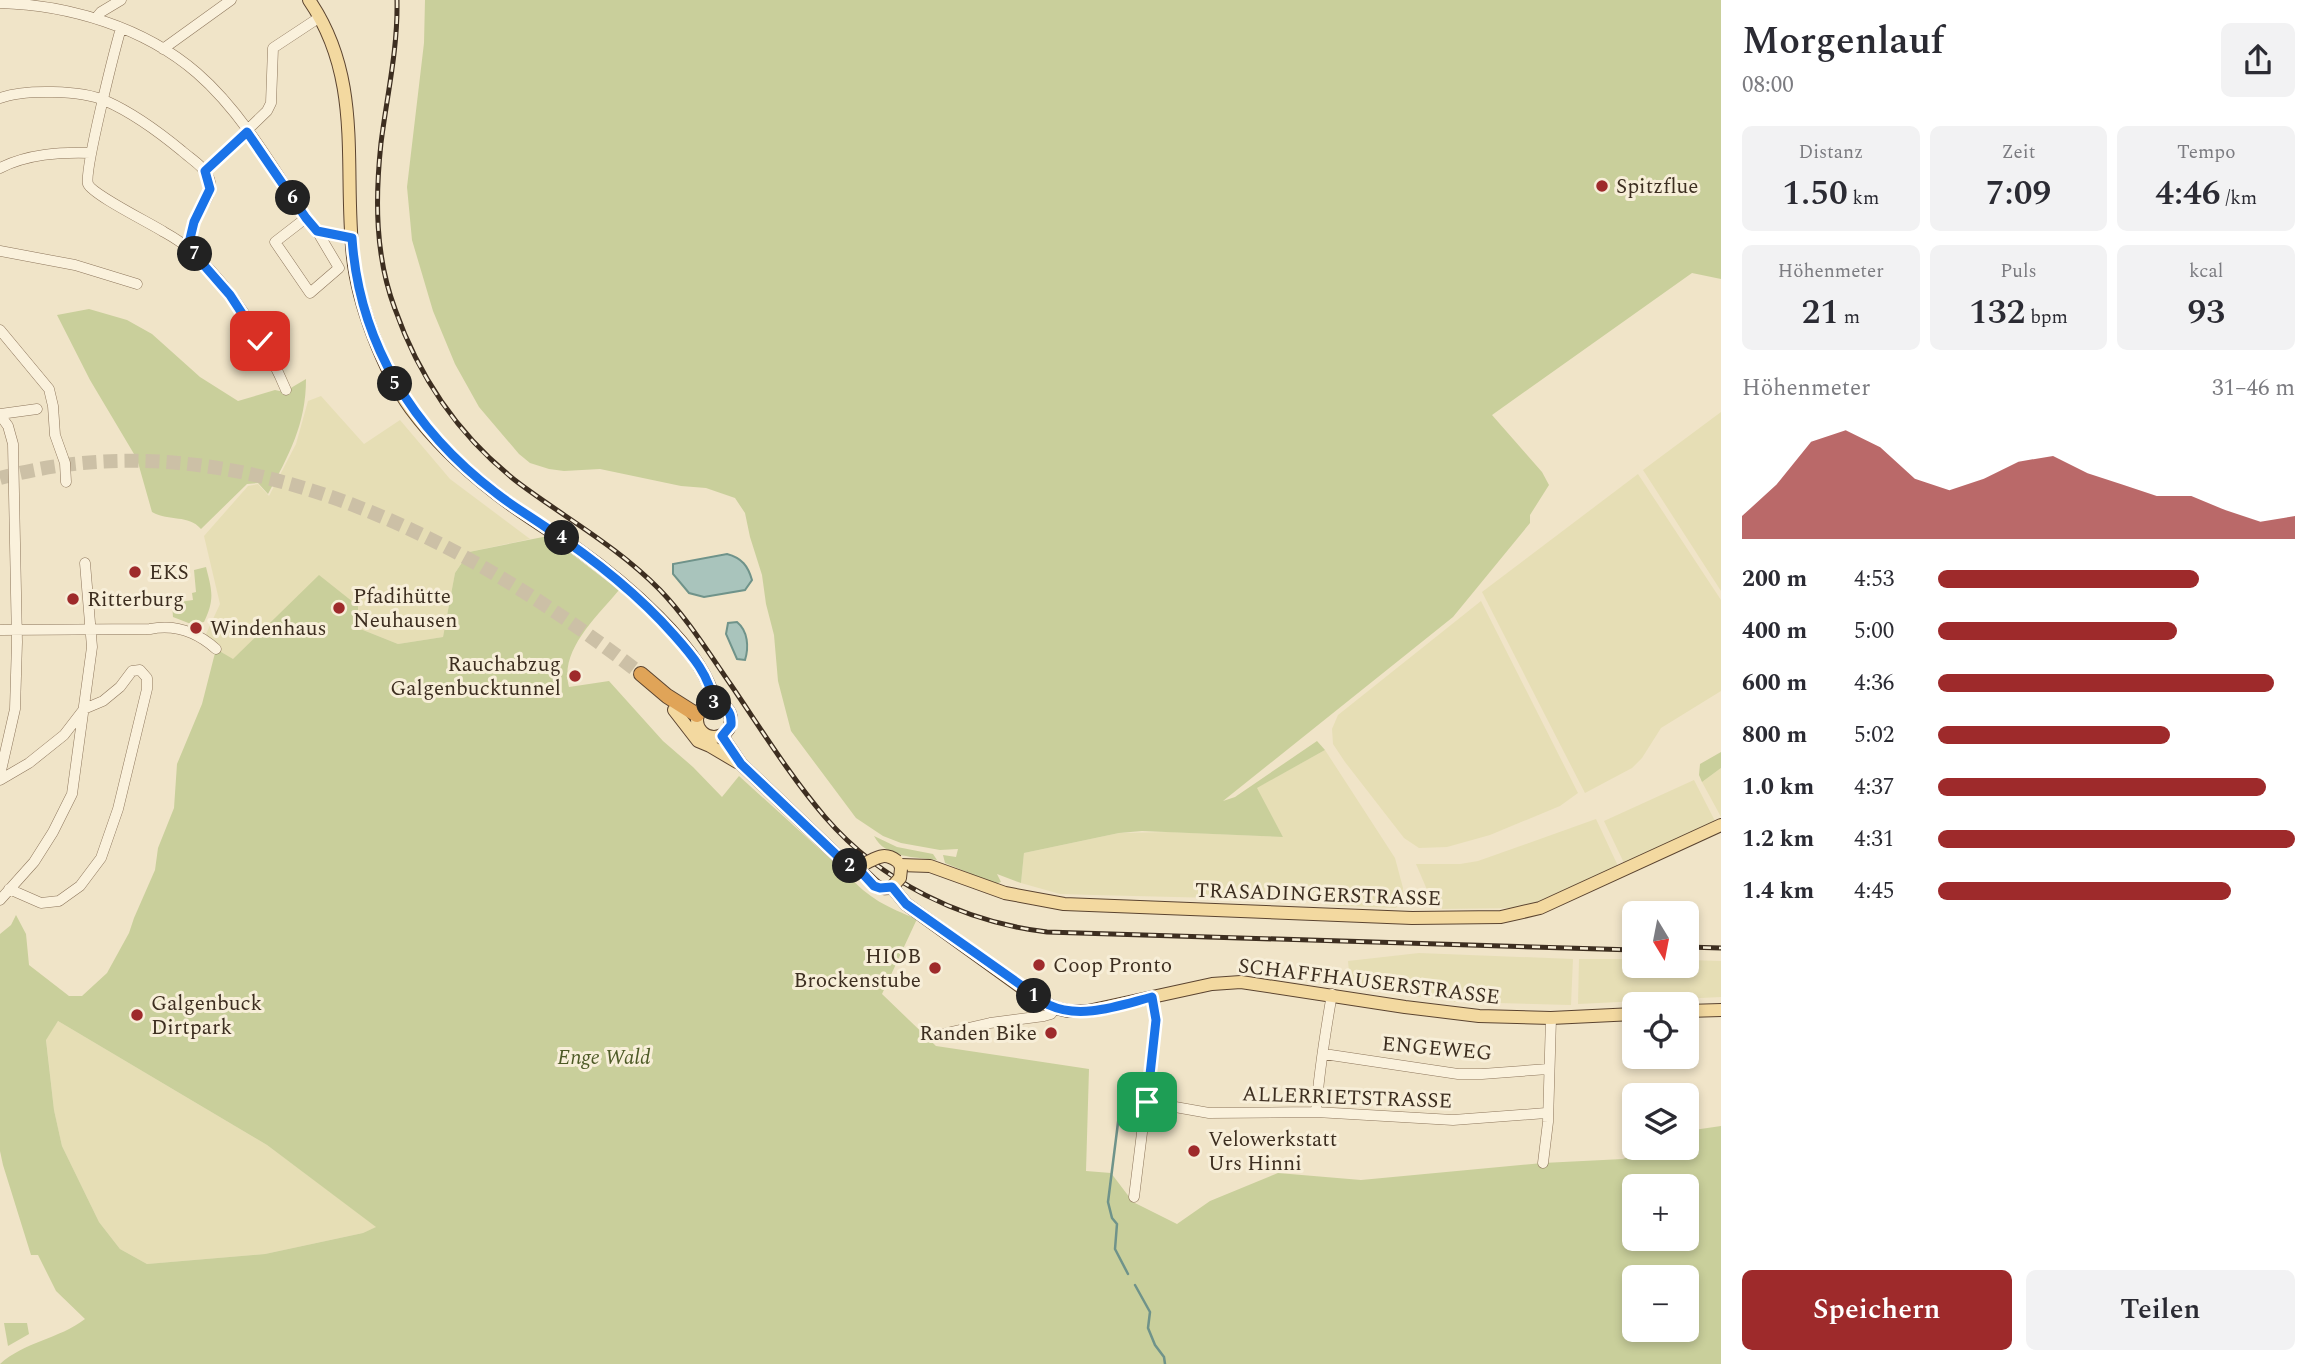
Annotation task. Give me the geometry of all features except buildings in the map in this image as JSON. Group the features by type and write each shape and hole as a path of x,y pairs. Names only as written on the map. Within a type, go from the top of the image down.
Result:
{"highway":[{"path":"641,674 667,696 697,715"},
{"path":"667,696 674,710"}],"main road":[{"path":"309,0 320,17 337,60 348,106 352,238 359,288 379,351 399,391 437,440 473,475 579,550 653,613 700,669 709,683 713,703"},
{"path":"713,703 724,706 731,718 729,728 722,736 711,738 704,735 697,726 697,715 704,706 713,703"},
{"path":"674,710 698,741 741,764"},
{"path":"722,736 741,764 846,864 866,877 874,886 889,888 900,878 900,865"},
{"name":"TRASADINGERSTRASSE","path":"827,845 848,860 866,863 880,855 890,855 900,865 930,866 1005,893 1064,904 1489,918 1516,915 1540,908 1721,825"},
{"name":"SCHAFFHAUSERSTRASSE","path":"889,888 1026,990 1055,1008 1068,1011 1088,1011 1212,984 1241,982 1442,1012 1551,1018 1622,1015"},
{"path":"1699,1011 1721,1010"}],"street":[{"path":"96,18 121,0"},
{"path":"163,49 232,0"},
{"path":"0,3 33,4 96,18 163,49 197,73 247,132 317,231 339,268 310,293 275,242 306,218"},
{"path":"205,171 267,111 271,103 273,48 320,17"},
{"path":"121,28 91,153 87,176 89,186 96,194 188,247 230,295 272,362 286,390"},
{"path":"0,98 29,92 52,92 104,100 143,122 205,171 210,189 194,222 188,247"},
{"path":"0,168 14,161 51,153 91,153"},
{"path":"317,231 352,238"},
{"path":"0,251 75,265 137,284"},
{"path":"0,330 49,389 55,435 65,463 66,482"},
{"path":"0,778 15,709 16,630 13,444 1,415 37,409"},
{"path":"0,900 34,862 72,794 92,647 85,563"},
{"path":"0,630 149,629 163,626 201,635 216,649"},
{"path":"0,778 29,762 64,735 84,709 103,701 120,687 132,671 140,670 147,678 147,690 118,809 101,858 80,886 59,901 41,903 9,889"},
{"path":"1316,1112 1320,1064 1324,1054 1332,995"},
{"path":"1134,1197 1156,1020 1152,997"},
{"path":"938,1035 990,1023 1044,1016 1051,1014 1055,1008"},
{"path":"1543,1163 1548,1122 1546,1113 1549,1105 1551,1018"},
{"name":"ENGEWEG","path":"1324,1054 1458,1074 1548,1069"},
{"name":"ALLERRIETSTRASSE","path":"1147,1102 1209,1113 1316,1112 1453,1120 1546,1113"}],"shaded area":[{"path":"321,396 364,444 400,420 450,479 530,539 469,552 455,573 443,637 398,644 358,628 319,576 233,660 216,649 207,639 206,634 220,604 204,536 248,486 258,484 269,496 296,444 308,401"},
{"path":"1721,412 1721,591 1643,470"},
{"path":"1638,474 1721,600 1721,691 1661,728 1642,758 1632,768 1585,793 1482,592"},
{"path":"1481,601 1578,793 1560,806 1490,835 1447,847 1419,848 1404,838 1345,762 1333,744 1332,729 1338,715"},
{"path":"1325,750 1395,858 1403,888 1402,900 1396,908 1325,905 1325,897 1284,890 1266,891 1257,899 1093,895 1060,894 1021,883 1024,853 1119,833 1169,832 1283,837 1256,788"},
{"path":"1721,768 1721,817 1702,782"},
{"path":"1694,780 1715,821 1624,863 1604,821"},
{"path":"1596,819 1618,866 1518,908 1442,909 1442,903 1431,899 1416,864 1460,864 1478,861"},
{"path":"1419,953 1573,959 1571,1005 1456,1002 1371,990 1347,982 1348,961"},
{"path":"1579,959 1622,959 1622,978 1699,978 1699,960 1721,961 1721,997 1699,998 1699,992 1622,992 1622,1002 1578,1004"},
{"path":"58,1021 267,1145 377,1227 363,1233 265,1254 147,1264 120,1249 99,1222 62,1146 54,1110 46,1039"}],"green space":[{"path":"425,0 1721,0 1721,279 1692,273 1492,415 1542,472 1549,485 1530,515 1530,523 1453,617 1223,801 1235,797 1317,741 1325,750 1257,788 1283,837 1142,831 1119,833 1024,853 1021,883 997,874 1001,882 995,884 945,863 943,855 956,857 958,849 940,850 901,843 883,836 856,818 791,731 778,681 774,635 762,575 745,513 735,498 706,488 681,486 600,469 564,471 530,463 479,407 455,364 433,311 412,240 407,187 424,43"},
{"path":"89,309 127,320 152,334 200,377 238,401 275,390 284,392 306,379 300,425 268,494 258,483 247,484 201,529 190,521 152,512 137,459 90,380 57,315"},
{"name":"Enge Wald","path":"548,536 619,590 575,647 567,673 569,687 609,681 663,741 722,797 739,776 863,890 887,906 917,919 882,994 936,1046 1089,1069 1086,1171 1111,1173 1133,1202 1177,1224 1210,1201 1278,1173 1361,1180 1543,1163 1622,1159 1699,1160 1699,1129 1721,1126 1721,1364 0,1364 20,1350 85,1319 56,1291 38,1255 31,1255 3,1165 0,1151 0,934 11,925 16,915 26,934 29,965 69,996 82,996 107,973 129,933 155,870 158,848 174,808 177,764 202,704 216,649 233,659 319,575 358,606 358,628 398,644 443,637 455,573 469,552","holes":["58,1021 267,1145 376,1227 363,1233 265,1254 147,1264 120,1249 99,1222 62,1146 54,1110 46,1040"]},
{"path":"206,567 211,595 204,622 191,624 173,617 172,603 193,600 192,593 196,592 194,570"},
{"path":"1721,752 1721,768 1702,782 1699,775 1700,764"},
{"path":"874,836 897,847 933,854 937,860 893,852 886,849"},
{"path":"4,1323 27,1323 29,1334 8,1346"}],"water":[{"path":"727,554 744,563 749,571 752,580 745,590 704,597 689,593 673,574 673,564"},
{"path":"737,622 747,640 745,660 737,659 726,634 728,623"}],"waterway":[{"path":"1122,1091 1108,1202 1112,1218 1117,1224 1115,1249 1128,1274"},
{"path":"1135,1285 1150,1312 1148,1328 1165,1364"}],"tunnel":[{"path":"0,478 87,463 173,463 258,476 340,500 421,534 498,576 572,623 641,674"}],"railway":[{"path":"397,0 394,54 379,164 378,227 388,289 417,360 444,406 498,466 627,560 670,601 812,801 847,840 872,861 926,895 955,908 985,919 1047,932 1622,950"},
{"path":"1699,947 1721,948"}],"place":[{"name":"Spitzflue","path":"1602,186"},
{"name":"EKS","path":"135,572"},
{"name":"Ritterburg","path":"73,599"},
{"name":"Pfadihütte Neuhausen","path":"339,608"},
{"name":"Windenhaus","path":"196,628"},
{"name":"Rauchabzug Galgenbucktunnel","path":"575,676"},
{"name":"Coop Pronto","path":"1039,965"},
{"name":"HIOB Brockenstube","path":"935,968"},
{"name":"Galgenbuck Dirtpark","path":"137,1015"},
{"name":"Randen Bike","path":"1051,1033"},
{"name":"Velowerkstatt Urs Hinni","path":"1194,1151"}],"route":[{"path":"260,341 230,295 188,247 194,222 209,195 211,184 205,171 247,132 317,231 352,238 359,288 379,351 399,391 424,425 451,455 495,493 579,550 613,577 669,629 709,683 713,703 724,706 729,711 731,725 722,736 741,764 777,799 846,864 863,874 874,886 886,889 892,887 906,904 1049,1005 1068,1011 1088,1011 1152,997 1156,1020 1147,1102"}]}
